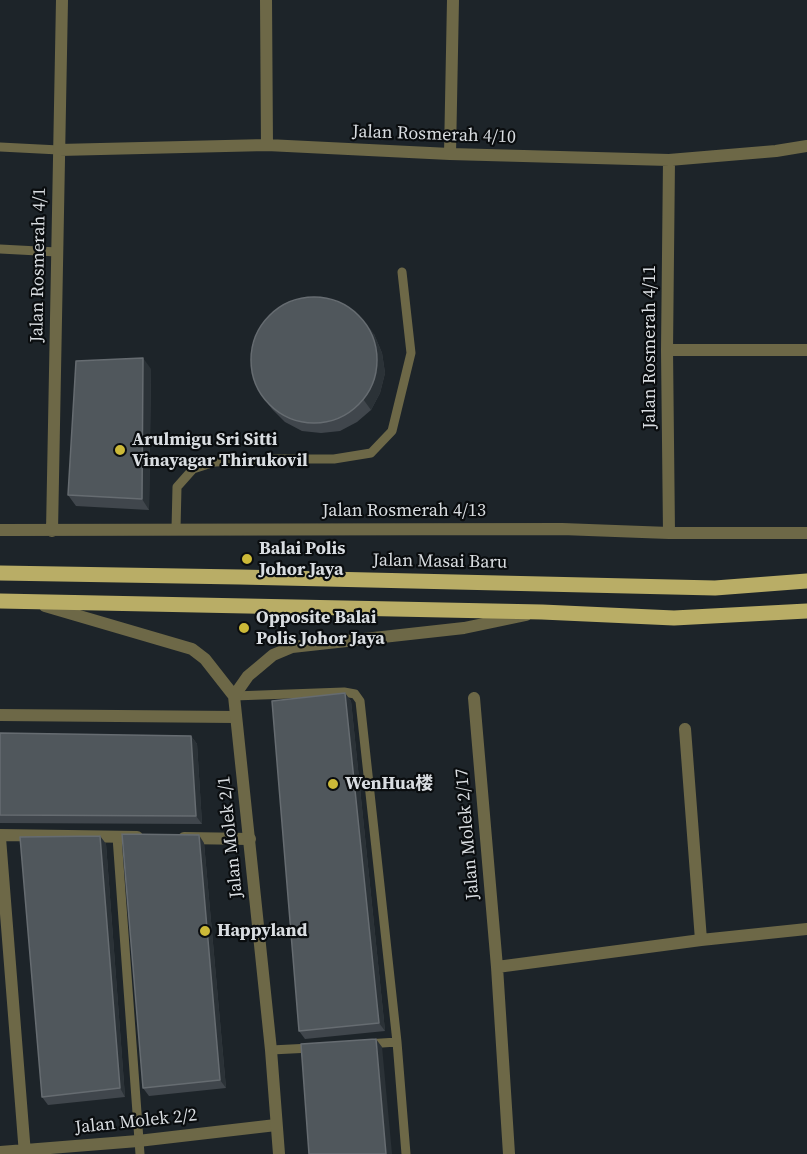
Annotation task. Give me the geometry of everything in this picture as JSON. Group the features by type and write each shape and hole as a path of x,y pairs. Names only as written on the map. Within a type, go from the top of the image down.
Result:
{"main road":[{"name":"Jalan Masai Baru","path":"0,573 240,576 715,588 807,581"},
{"path":"0,601 542,612 674,618 807,611"}],"street":[{"name":"Jalan Rosmerah 4/1","path":"52,531 62,0"},
{"path":"266,0 267,145"},
{"path":"450,154 453,0"},
{"name":"Jalan Rosmerah 4/10","path":"59,150 267,145 450,154 669,160 776,151 807,146"},
{"name":"Jalan Rosmerah 4/11","path":"669,160 667,350 669,533"},
{"path":"667,350 807,350"},
{"name":"Jalan Rosmerah 4/13","path":"0,530 562,529 669,533 807,533"},
{"path":"33,602 192,649 205,659 234,696 248,676 273,655 291,647 464,628 542,612"},
{"name":"Jalan Molek 2/1","path":"234,696 271,1050 279,1154"},
{"name":"Jalan Molek 2/17","path":"474,698 497,967 509,1154"},
{"path":"0,715 236,717"},
{"path":"685,729 701,940"},
{"path":"25,1152 0,837 150,838"},
{"path":"172,838 250,839"},
{"path":"497,967 701,940 807,929"},
{"name":"Jalan Molek 2/2","path":"0,1152 139,1148 276,1125"}],"lane":[{"path":"0,147 59,150"},
{"path":"0,249 57,252"},
{"path":"176,529 177,487 193,469 215,462 334,459 371,453 392,431 411,353 402,272"},
{"path":"234,696 344,692 355,694 360,701 397,1042 406,1154"},
{"path":"117,837 139,1148"},
{"path":"363,1044 397,1042"},
{"path":"271,1050 317,1047"}],"building":[{"path":"314,297 338,302 358,316 372,336 377,360 372,384 358,404 338,418 314,423 290,418 270,404 256,384 251,360 256,336 270,316 290,302"},
{"path":"143,358 142,499 68,495 76,361"},
{"path":"345,693 379,1023 299,1031 272,701"},
{"path":"0,733 191,736 196,816 0,815"},
{"path":"122,834 199,835 220,1080 143,1088"},
{"path":"100,836 120,1088 42,1097 20,837"},
{"path":"376,1039 386,1154 309,1154 301,1044"}],"place":[{"name":"Arulmigu Sri Sitti Vinayagar Thirukovil","path":"120,450"},
{"name":"Balai Polis Johor Jaya","path":"247,559"},
{"name":"Opposite Balai Polis Johor Jaya","path":"244,628"},
{"name":"WenHua楼","path":"333,784"},
{"name":"Happyland","path":"205,931"}]}
